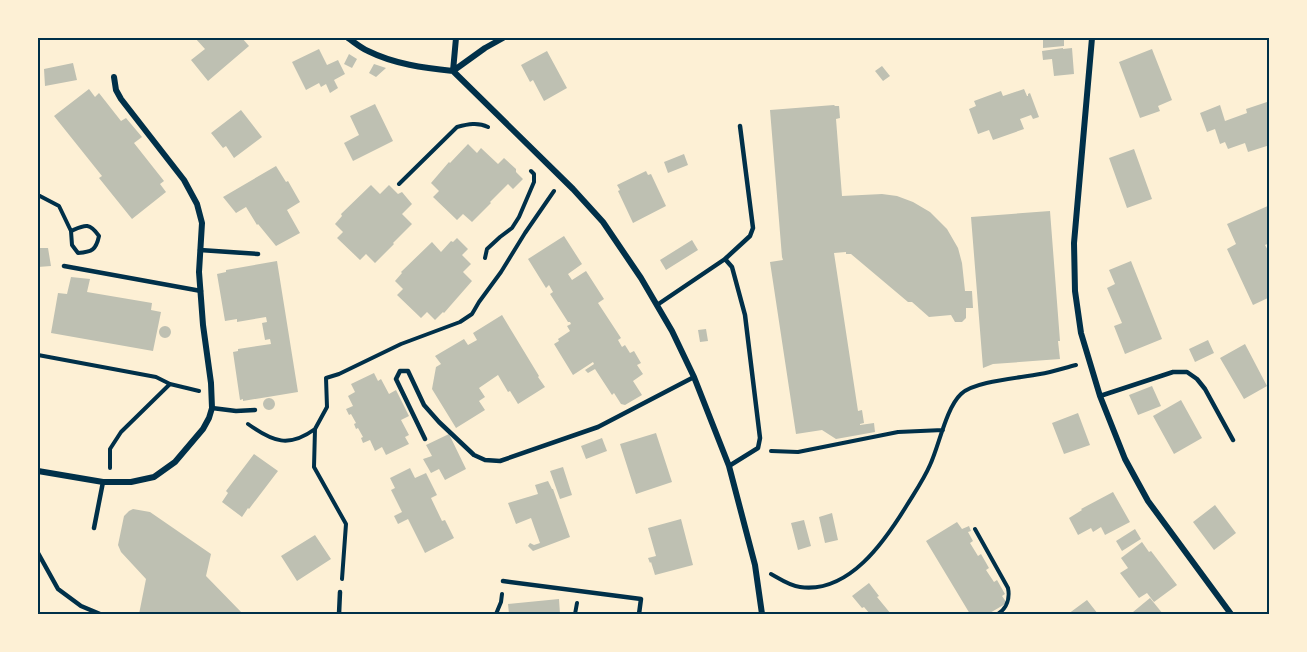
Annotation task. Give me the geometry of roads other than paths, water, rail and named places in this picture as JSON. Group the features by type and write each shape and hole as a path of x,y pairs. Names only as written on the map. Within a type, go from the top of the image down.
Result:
{"street":[{"path":"348,38 367,51 395,62 453,71 555,171 603,222 657,305 694,377 729,466 755,565 762,615"},
{"path":"453,71 456,38"},
{"path":"453,71 503,38"},
{"path":"1092,38 1074,243 1075,291 1081,333 1100,396 1125,459 1148,501 1231,615"},
{"path":"38,471 103,482 131,482 154,477 175,462 203,429 212,408 199,272 202,223 198,204 184,180 121,99 116,90 114,77"}],"lane":[{"path":"657,305 725,259 750,236 753,228 740,126"},
{"path":"200,250 258,254"},
{"path":"725,259 732,267 745,315 760,438 758,448 729,466"},
{"path":"64,266 201,291"},
{"path":"425,439 396,379 400,371 408,371 424,405 438,422 474,455 485,460 500,461 598,427 694,377"},
{"path":"1100,396 1173,372 1187,372 1205,389 1233,440"},
{"path":"212,408 236,411 255,410"},
{"path":"94,528 103,482"},
{"path":"38,553 58,589 81,606 100,615"},
{"path":"503,581 641,599 639,615"},
{"path":"339,615 340,592"}]}
